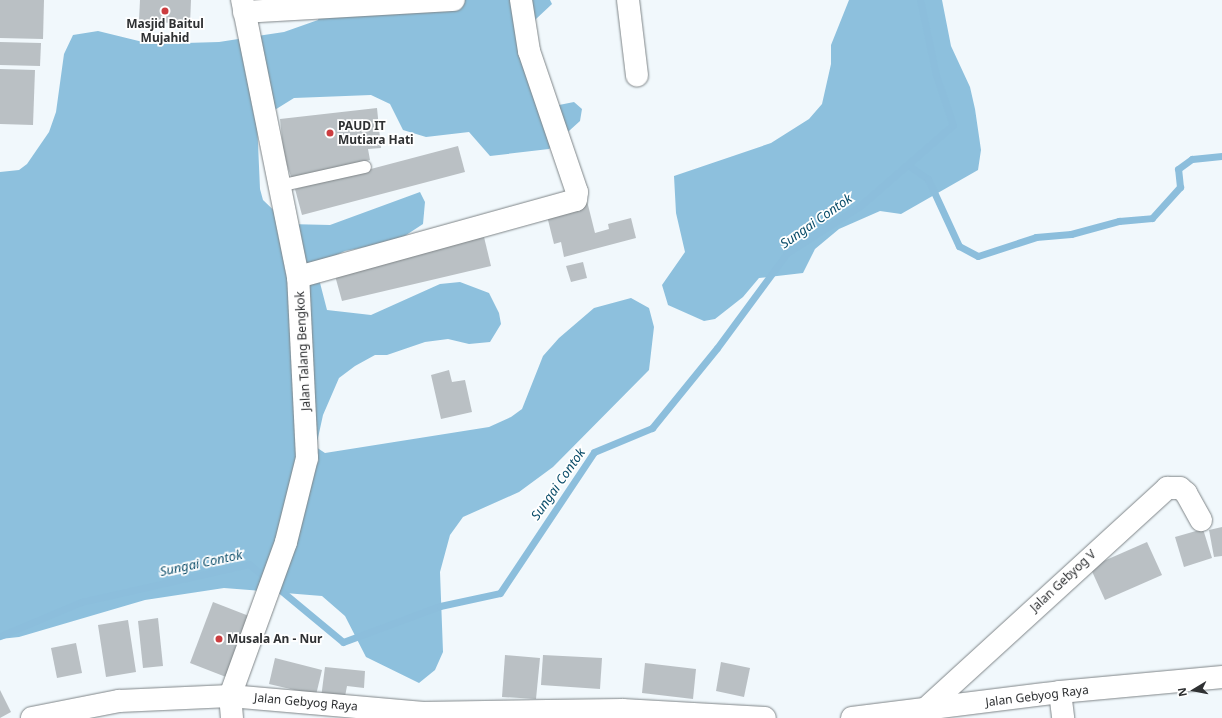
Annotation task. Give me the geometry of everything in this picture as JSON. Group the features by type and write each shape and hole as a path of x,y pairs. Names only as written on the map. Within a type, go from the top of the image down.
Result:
{"street":[{"path":"243,6 454,0"},
{"path":"298,277 576,200 575,184 529,51 521,0"},
{"path":"628,0 637,75"},
{"name":"Jalan Talang Bengkok","path":"230,696 286,542 307,458 298,277 243,6"},
{"name":"Jalan Gebyog V","path":"923,711 1167,488 1180,488 1186,493 1201,520"},
{"name":"Jalan Gebyog Raya","path":"852,718 923,711 1060,692 1222,676"},
{"path":"1060,692 1063,718"},
{"path":"230,696 232,718"},
{"name":"Jalan Gebyog Raya","path":"32,718 121,710 230,696 423,713 622,714 765,718"}],"lane":[{"path":"279,186 365,167"}],"shaded area":[{"path":"325,0 550,0 552,4 536,19 532,29 544,108 574,102 582,109 580,121 549,149 490,156 469,132 426,137 403,130 390,104 371,95 294,98 257,121 260,189 263,200 288,224 330,225 420,192 425,202 423,224 397,241 345,251 326,260 319,279 327,310 371,315 440,284 460,282 489,293 499,313 501,324 490,342 469,344 448,339 425,342 387,355 375,355 355,366 339,378 323,415 316,447 325,453 489,427 511,417 522,409 543,356 559,338 594,308 631,298 649,308 654,327 649,370 553,467 519,492 463,517 450,535 440,572 443,652 435,670 419,683 366,657 345,616 322,596 224,588 145,600 19,637 0,639 0,172 19,170 27,164 49,132 56,112 64,54 73,35 98,31 151,44 219,42 284,32 318,20"},
{"path":"849,0 942,0 951,46 970,87 975,109 981,150 978,170 901,214 880,211 839,229 815,249 803,273 759,278 743,297 715,319 704,321 668,305 662,285 685,252 676,213 674,176 771,143 809,119 822,104 831,64 831,45"}],"building":[{"path":"0,0 44,0 43,39 0,38"},
{"name":"Masjid Baitul Mujahid","path":"140,0 191,0 190,24 139,21"},
{"path":"0,42 41,43 40,66 0,65"},
{"path":"0,69 35,70 33,125 0,124"},
{"name":"PAUD IT Mutiara Hati","path":"377,108 381,148 368,149 370,160 292,179 284,158 280,119"},
{"name":"PAUD IT Mutiara Hati","path":"458,146 465,172 302,215 295,189"},
{"path":"587,201 595,233 609,229 608,224 631,218 636,238 564,257 561,242 554,244 546,212"},
{"path":"484,237 491,266 342,301 334,272"},
{"path":"583,262 587,278 571,282 566,266"},
{"path":"449,370 452,382 465,380 472,412 441,419 431,375"},
{"path":"1222,527 1222,556 1214,557 1209,530"},
{"path":"1203,529 1212,558 1184,567 1175,537"},
{"path":"1147,542 1162,575 1105,600 1090,567"},
{"name":"Musala An - Nur","path":"213,602 249,616 226,677 190,663"},
{"path":"158,618 163,666 143,668 138,621"},
{"path":"128,620 136,672 106,677 98,625"},
{"path":"76,643 82,673 57,678 51,648"},
{"path":"505,655 540,658 536,699 502,697"},
{"path":"543,655 602,658 600,689 541,685"},
{"path":"275,658 322,670 316,695 269,684"},
{"path":"721,662 750,668 744,697 716,691"},
{"path":"645,663 696,669 693,699 642,693"},
{"path":"325,667 365,671 364,688 347,686 344,702 321,698"},
{"path":"0,690 11,712 0,718"}],"waterway":[{"name":"Sungai Contok","path":"0,636 81,602 249,564 343,642 440,606 500,593 594,452 652,428 717,348 787,253 860,206 953,125 936,75 920,0"},
{"path":"908,165 928,179 959,246 978,256 1036,237 1071,234 1119,221 1152,218 1180,187 1178,169 1192,159 1222,156"}],"place":[{"name":"Masjid Baitul Mujahid","path":"165,11"},
{"name":"PAUD IT Mutiara Hati","path":"330,133"},
{"name":"Musala An - Nur","path":"219,639"}]}
